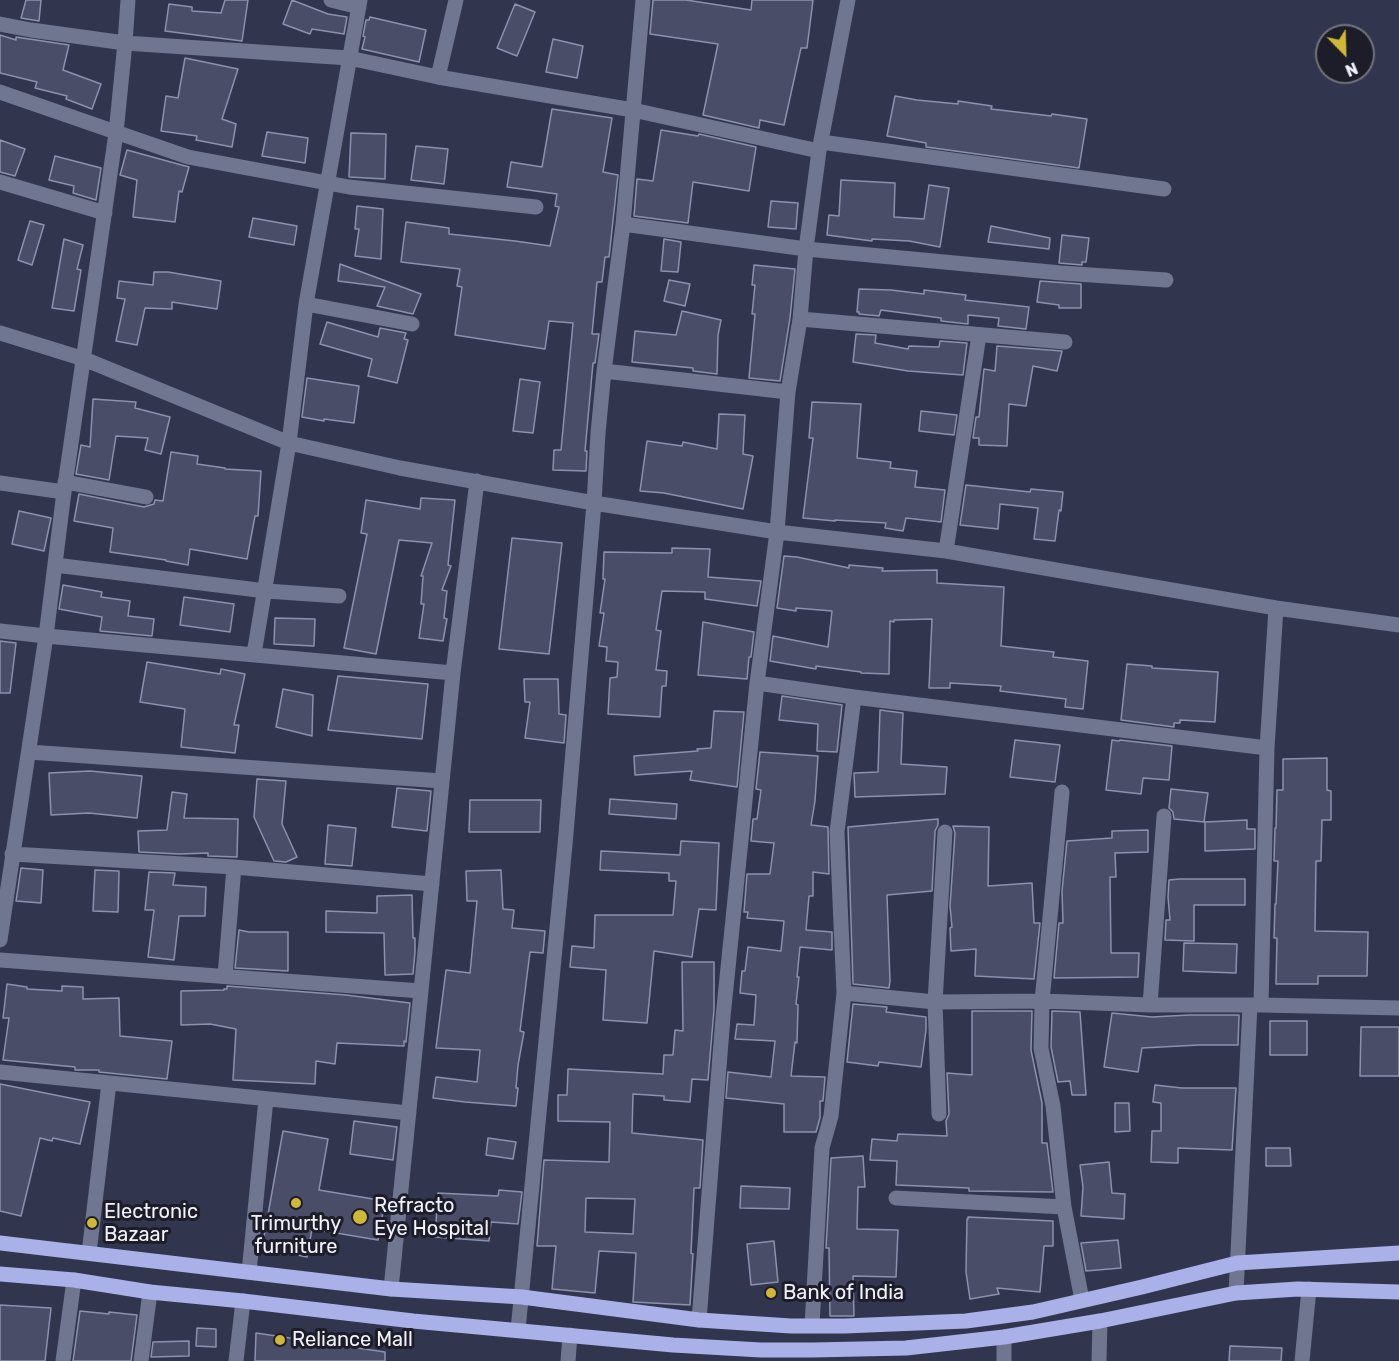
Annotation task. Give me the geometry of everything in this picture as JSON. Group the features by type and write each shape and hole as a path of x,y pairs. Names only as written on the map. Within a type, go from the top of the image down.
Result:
{"main road":[{"path":"0,1243 392,1289 522,1297 699,1320 790,1326 966,1321 1033,1312 1237,1263 1399,1253"},
{"path":"0,1274 74,1280 150,1292 413,1321 813,1356 1004,1337 1100,1321 1236,1293 1309,1289 1399,1292"}],"street":[{"path":"0,940 46,636 64,487 116,133 129,0"},
{"path":"254,654 289,443 306,304 359,4 332,0"},
{"path":"438,77 456,0"},
{"path":"518,1330 564,857 598,433 623,224 643,0"},
{"path":"699,1320 723,1017 757,683 777,532 788,392 800,319 806,249 820,146 848,0"},
{"path":"0,24 125,43 349,58 438,77 633,110 820,146 1164,189"},
{"path":"0,92 188,157 349,187 536,207"},
{"path":"0,182 105,213"},
{"path":"623,224 806,249 1061,273 1166,280"},
{"path":"306,304 412,324"},
{"path":"800,319 1065,342"},
{"path":"0,333 84,359 289,443 400,468 594,503 777,532 946,551 1276,608 1399,625"},
{"path":"946,551 979,334"},
{"path":"604,371 788,392"},
{"path":"392,1289 453,673 477,481"},
{"path":"0,483 64,487 146,497"},
{"path":"55,565 266,591 339,596"},
{"path":"1236,1293 1256,1005 1267,748 1276,608"},
{"path":"0,631 453,673"},
{"path":"757,683 1267,748"},
{"path":"812,1325 822,1148 831,1116 844,993 837,832 854,697"},
{"path":"29,752 442,781"},
{"path":"1062,792 1042,1001 1041,1048 1053,1106 1064,1208 1082,1300"},
{"path":"1150,1005 1164,816"},
{"path":"939,1114 935,1002 945,832"},
{"path":"12,854 234,867 432,884"},
{"path":"225,976 234,867"},
{"path":"0,960 421,991"},
{"path":"844,993 935,1002 1042,1001 1150,1005 1399,1008"},
{"path":"0,1072 409,1113"},
{"path":"89,1253 110,1083"},
{"path":"249,1272 266,1099"},
{"path":"896,1198 1064,1208"},
{"path":"63,1361 74,1280"},
{"path":"1302,1361 1309,1289"},
{"path":"141,1361 150,1292"},
{"path":"236,1361 243,1301"},
{"path":"1099,1361 1100,1321"},
{"path":"568,1361 570,1335"},
{"path":"1004,1337 1004,1361"}],"building":[{"path":"26,0 41,0 39,21 21,18"},
{"path":"225,0 248,0 242,41 165,31 169,4 192,7 192,11 221,13"},
{"path":"292,0 328,14 347,17 344,34 312,29 310,34 283,24"},
{"path":"653,0 686,0 751,10 752,0 813,0 807,48 801,48 784,125 760,120 759,128 703,115 718,44 650,34"},
{"path":"515,4 535,12 517,56 497,48"},
{"path":"370,17 426,30 419,62 362,49 366,20"},
{"path":"0,35 16,40 16,37 69,45 63,70 101,84 92,109 66,99 67,96 35,88 37,82 0,73"},
{"path":"553,39 583,46 577,78 546,72"},
{"path":"185,58 238,69 222,119 236,124 232,147 196,140 197,136 161,131 166,96 178,98"},
{"path":"895,96 958,104 958,101 992,106 991,109 1087,119 1079,168 926,147 926,143 887,136"},
{"path":"552,109 612,118 603,172 618,175 609,257 605,257 602,282 597,282 592,334 599,334 595,363 593,363 585,451 587,451 586,471 553,470 554,450 561,450 573,323 549,321 545,349 455,335 462,287 457,286 460,269 401,262 406,222 449,228 449,234 550,246 559,207 555,206 557,194 507,187 511,162 542,167"},
{"path":"661,130 698,136 699,134 756,147 749,191 693,182 688,223 634,216 637,179 653,181"},
{"path":"267,132 308,138 305,163 262,156"},
{"path":"351,133 386,134 385,179 349,177"},
{"path":"0,140 25,149 15,176 0,172"},
{"path":"416,146 448,149 444,184 411,180"},
{"path":"127,150 189,167 182,192 179,191 175,222 133,217 137,180 120,175"},
{"path":"55,156 101,168 96,200 73,193 74,186 49,180"},
{"path":"841,180 895,183 894,217 924,219 929,185 949,188 940,247 909,241 872,239 872,241 827,235 829,215 839,216"},
{"path":"771,201 798,203 796,229 768,227"},
{"path":"357,206 383,209 381,259 355,256 359,229 355,229"},
{"path":"253,218 297,226 294,245 249,237"},
{"path":"30,221 44,225 32,265 18,260"},
{"path":"991,226 1050,238 1049,249 988,242"},
{"path":"1062,235 1089,238 1086,262 1082,262 1082,265 1059,263"},
{"path":"64,239 83,245 77,269 81,270 74,311 52,308"},
{"path":"664,239 681,242 678,272 661,271"},
{"path":"340,264 421,294 413,314 377,306 385,287 338,281"},
{"path":"754,265 795,269 780,381 749,378 755,314 752,314 755,285 752,285"},
{"path":"154,272 168,272 221,281 217,309 172,302 172,309 145,308 137,345 116,341 125,299 117,298 119,281 153,285"},
{"path":"669,280 690,284 685,306 664,301"},
{"path":"1040,281 1081,284 1081,308 1059,308 1059,305 1037,302"},
{"path":"859,289 924,294 924,290 966,295 965,300 1029,307 1026,329 998,326 999,318 968,315 968,324 881,310 879,316 859,314 857,312"},
{"path":"682,311 721,320 718,335 717,374 693,371 693,368 632,362 635,331 676,335"},
{"path":"327,322 378,337 380,328 406,333 404,339 408,340 397,383 368,376 372,359 320,344"},
{"path":"856,334 876,335 875,343 908,349 909,346 939,347 940,341 967,343 963,375 908,371 853,362"},
{"path":"997,346 1062,351 1057,371 1033,366 1026,406 1009,404 1007,446 979,445 979,438 973,438 976,417 979,417 984,369 995,371"},
{"path":"307,378 359,386 354,423 302,417"},
{"path":"520,379 540,382 533,433 513,431"},
{"path":"93,399 136,402 135,408 170,417 161,454 145,450 148,438 116,436 109,480 76,474 81,445 90,447"},
{"path":"812,402 861,404 857,458 891,462 890,468 917,471 915,487 945,490 941,522 906,518 903,531 885,528 886,523 803,518 813,438 809,438"},
{"path":"921,411 957,415 954,435 919,431"},
{"path":"719,414 745,415 743,454 753,456 743,509 664,493 640,491 647,441 682,446 683,442 717,449"},
{"path":"171,452 198,456 197,464 225,469 261,471 258,516 255,516 247,559 190,549 188,565 110,552 113,528 74,521 79,494 144,507 154,504 155,500 163,501"},
{"path":"966,485 1030,492 1031,489 1063,492 1055,541 1034,539 1038,508 1000,504 998,529 960,525"},
{"path":"421,498 455,500 448,565 451,566 442,590 447,591 444,618 447,619 443,641 419,638 424,604 421,604 423,576 421,576 432,543 399,540 376,654 344,648 367,534 361,533 366,500 420,509"},
{"path":"19,511 51,518 44,551 12,544"},
{"path":"512,538 562,543 549,654 499,649"},
{"path":"672,548 710,549 708,577 761,581 757,606 705,599 705,592 662,591 656,630 661,631 656,670 667,671 666,686 662,686 660,717 608,714 610,678 617,677 618,662 606,661 607,647 599,646 604,613 600,613 605,579 603,579 604,552 672,553"},
{"path":"784,556 849,568 849,565 883,568 882,571 937,570 937,583 1004,587 1001,646 1054,652 1053,657 1088,661 1083,709 1065,707 1066,699 1000,691 1001,686 950,683 950,688 929,688 932,619 890,621 889,674 861,673 816,666 816,669 770,661 773,636 828,647 832,611 796,608 796,611 777,608"},
{"path":"63,585 102,592 101,597 130,601 128,616 154,619 152,636 100,631 102,617 59,609"},
{"path":"184,597 234,604 230,632 180,625"},
{"path":"275,618 315,619 314,646 274,644"},
{"path":"703,622 754,632 747,679 698,675"},
{"path":"0,641 16,643 10,693 0,693"},
{"path":"147,662 220,674 221,669 245,674 234,725 239,725 235,753 181,747 185,709 140,702"},
{"path":"1127,664 1218,672 1215,722 1180,720 1180,723 1174,723 1174,727 1121,720"},
{"path":"338,676 428,684 422,739 328,730"},
{"path":"524,679 558,679 559,714 566,715 564,743 525,738 530,702 525,702"},
{"path":"283,689 313,695 312,736 276,727"},
{"path":"782,696 842,705 837,752 817,751 818,724 779,720"},
{"path":"880,710 903,713 901,764 947,767 945,794 855,797 854,773 878,772"},
{"path":"714,711 744,712 737,787 690,780 692,771 635,775 634,756 711,748"},
{"path":"1015,740 1060,745 1055,782 1010,777"},
{"path":"1112,740 1172,746 1169,780 1143,778 1141,794 1106,790"},
{"path":"760,752 818,756 811,825 828,827 829,874 813,872 813,896 809,896 806,930 832,932 832,950 800,947 796,1004 798,1005 797,1043 795,1042 791,1076 825,1077 823,1101 820,1101 820,1118 816,1132 784,1132 784,1104 726,1098 728,1072 771,1077 775,1041 735,1039 737,1024 754,1025 756,995 740,993 748,947 781,951 784,921 747,918 748,912 744,912 747,874 770,874 774,843 751,841 753,819 757,819 761,790 756,789"},
{"path":"1327,758 1327,790 1331,791 1331,820 1322,820 1321,861 1316,861 1315,931 1368,932 1367,976 1318,976 1318,984 1276,984 1277,938 1274,938 1278,861 1274,861 1275,828 1277,790 1283,790 1283,759"},
{"path":"90,771 142,776 137,818 89,813 51,815 49,773"},
{"path":"257,779 286,781 282,824 297,857 286,862 274,861 254,817"},
{"path":"397,788 431,791 427,831 392,827"},
{"path":"1171,789 1208,793 1204,822 1174,819 1173,812 1169,808"},
{"path":"172,792 187,794 184,818 238,819 237,857 208,856 208,853 139,852 138,831 167,830"},
{"path":"610,799 677,804 676,819 609,814"},
{"path":"470,800 541,800 540,832 469,832"},
{"path":"938,819 935,831 932,891 887,895 889,988 853,984 848,827"},
{"path":"1247,820 1247,829 1255,829 1255,849 1205,851 1205,822"},
{"path":"328,825 356,828 352,866 325,864"},
{"path":"953,826 989,827 988,886 1032,883 1034,923 1040,923 1034,979 975,976 976,949 951,951 950,906 955,833"},
{"path":"1148,830 1148,852 1115,853 1116,877 1110,877 1111,953 1139,953 1138,977 1054,978 1059,923 1063,923 1062,891 1067,841 1112,838 1112,831"},
{"path":"681,841 719,843 716,910 699,909 692,957 654,951 647,1023 603,1020 606,970 570,967 572,946 594,948 595,915 673,915 676,881 669,881 669,873 600,870 601,851 680,855"},
{"path":"21,868 43,870 41,903 16,901"},
{"path":"95,870 119,871 118,912 93,911"},
{"path":"501,870 503,909 514,910 512,928 545,931 543,953 530,952 520,1031 524,1032 518,1065 516,1106 433,1098 436,1077 477,1082 480,1050 436,1048 446,970 470,973 477,901 467,901 466,871"},
{"path":"149,872 175,873 173,885 206,887 205,916 179,916 174,960 148,957 154,910 145,910"},
{"path":"1245,879 1245,905 1194,905 1194,941 1165,940 1166,920 1170,920 1169,880"},
{"path":"412,895 413,938 415,938 413,974 385,975 384,933 326,932 326,911 377,913 377,896"},
{"path":"239,930 288,932 288,971 235,968"},
{"path":"1184,943 1237,944 1236,973 1183,971"},
{"path":"682,962 714,962 714,1010 708,1080 692,1079 690,1102 664,1100 664,1096 633,1094 632,1133 703,1140 700,1188 694,1188 690,1305 633,1302 636,1253 599,1251 595,1293 552,1289 556,1246 537,1246 544,1160 609,1162 610,1122 558,1121 558,1095 567,1095 568,1069 663,1074 664,1055 673,1055 675,1030 683,1031","holes":["586,1198 635,1199 633,1234 585,1232"]},
{"path":"7,984 27,987 27,989 62,991 62,986 83,987 83,999 119,998 120,1036 172,1041 167,1079 3,1060 9,1018 3,1018"},
{"path":"227,986 346,995 410,1003 406,1042 404,1041 404,1046 337,1043 335,1064 316,1061 315,1084 233,1080 236,1029 210,1024 181,1025 181,991 224,990"},
{"path":"853,1004 887,1007 886,1012 926,1017 921,1067 879,1062 878,1066 847,1062"},
{"path":"972,1011 1032,1011 1031,1050 1042,1103 1042,1143 1047,1143 1053,1192 969,1191 969,1188 896,1185 897,1161 870,1160 872,1139 897,1141 898,1134 947,1136 946,1121 949,1114 947,1073 972,1075"},
{"path":"1052,1011 1080,1012 1086,1095 1072,1095 1070,1081 1058,1082 1051,1047"},
{"path":"1112,1013 1152,1017 1239,1015 1238,1045 1142,1048 1138,1072 1104,1067"},
{"path":"1270,1021 1307,1021 1307,1055 1270,1055"},
{"path":"1361,1027 1399,1027 1399,1076 1360,1076"},
{"path":"0,1084 90,1102 80,1144 53,1138 52,1141 40,1138 21,1216 0,1211"},
{"path":"1155,1085 1182,1088 1236,1088 1232,1150 1178,1148 1178,1163 1151,1162 1152,1131 1161,1131 1161,1103 1153,1102"},
{"path":"1115,1103 1129,1103 1130,1131 1115,1132"},
{"path":"354,1121 397,1127 393,1160 350,1154"},
{"path":"283,1131 328,1139 319,1190 385,1201 378,1240 312,1229 307,1257 262,1248"},
{"path":"488,1138 516,1142 513,1159 486,1155"},
{"path":"1266,1148 1290,1148 1291,1166 1266,1166"},
{"path":"863,1156 865,1187 858,1187 857,1229 898,1230 896,1277 853,1276 854,1316 830,1316 829,1248 826,1248 831,1158"},
{"path":"1109,1162 1112,1193 1125,1194 1124,1219 1081,1216 1083,1187 1080,1165"},
{"path":"741,1186 790,1188 789,1209 740,1208"},
{"path":"499,1190 522,1192 518,1224 491,1222 489,1241 435,1237 438,1193 498,1196"},
{"path":"968,1217 1053,1221 1053,1246 1044,1246 1040,1292 997,1288 999,1294 970,1299 966,1272"},
{"path":"1118,1240 1121,1268 1086,1271 1081,1243"},
{"path":"774,1241 778,1282 751,1285 747,1244"},
{"path":"0,1305 51,1308 45,1361 0,1361"},
{"path":"80,1311 137,1315 131,1361 73,1361"},
{"path":"197,1328 216,1329 216,1347 196,1346"},
{"name":"Reliance Mall","path":"256,1333 385,1352 385,1361 255,1361"},
{"path":"189,1341 189,1356 151,1357 153,1342"},
{"path":"1230,1346 1282,1348 1281,1361 1229,1361"}],"place":[{"name":"Trimurthy furniture","path":"296,1203"},
{"name":"Refracto Eye Hospital","path":"360,1217"},
{"name":"Electronic Bazaar","path":"92,1223"},
{"name":"Bank of India","path":"771,1293"},
{"name":"Reliance Mall","path":"280,1340"}]}
